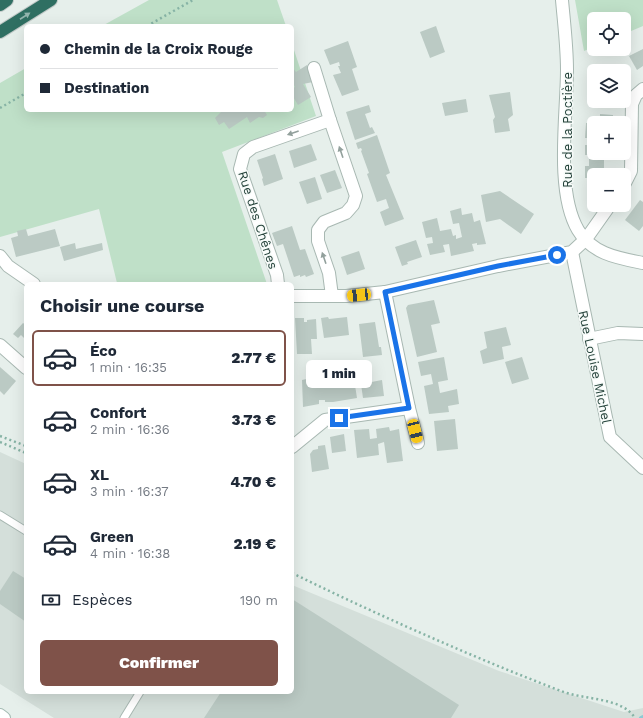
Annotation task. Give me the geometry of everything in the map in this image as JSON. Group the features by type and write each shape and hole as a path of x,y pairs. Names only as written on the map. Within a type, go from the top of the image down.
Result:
{"highway":[{"path":"0,4 6,0"},
{"path":"0,32 50,0"}],"street":[{"name":"Rue de la Poctière","path":"562,0 567,69 565,164 566,192 571,212 578,229 594,248 606,255 643,263"},
{"path":"314,68 356,196 353,205 346,213 324,222 318,230 318,241 329,273 332,296"},
{"path":"631,171 632,104 636,95 643,89"},
{"name":"Rue des Chênes","path":"278,282 240,169 244,154 253,147 330,120"},
{"path":"294,296 332,296 385,292 498,266 572,252 586,239 605,212"},
{"name":"Rue Louise Michel","path":"572,252 610,437 643,468"},
{"path":"0,256 8,266 31,282"},
{"path":"385,292 409,408 418,443"},
{"path":"589,339 618,333 643,334"},
{"path":"0,345 24,366"},
{"path":"294,445 325,420 409,408"},
{"path":"0,716 4,718"}],"lane":[{"path":"0,515 24,530"},
{"path":"124,718 139,694"}],"path":[{"path":"151,24 193,0"},
{"path":"0,108 24,94"},
{"path":"0,436 24,445"},
{"path":"0,442 24,452"},
{"path":"294,574 454,646 562,692 623,706 632,712 635,718"}],"shaded area":[{"path":"0,452 24,463 24,694 294,694 294,586 499,671 624,712 643,708 643,718 54,718 0,684"}],"green space":[{"path":"149,0 277,0 285,24 106,24"},
{"path":"575,0 643,0 643,26 631,31 631,12 587,12 587,50 584,51"},
{"path":"294,50 316,116 222,152 266,282 117,282 99,209 0,237 0,83 24,69 24,112 294,112"}],"building":[{"path":"436,26 445,52 430,58 420,32"},
{"path":"348,41 357,67 352,69 359,90 342,96 333,75 341,73 338,66 340,66 339,62 330,65 324,50"},
{"path":"643,49 643,66 637,70 629,56"},
{"path":"307,65 313,82 303,84 311,97 298,105 294,98 294,70 296,72"},
{"path":"510,92 513,115 508,119 510,131 495,133 493,120 495,117 489,95"},
{"path":"466,99 468,112 445,116 442,103"},
{"path":"369,105 371,112 365,114 370,128 372,127 375,133 355,140 346,112"},
{"path":"221,112 265,112 267,115 263,118 259,117 250,123 247,117 229,129 224,122 219,125 215,118"},
{"path":"600,114 613,115 613,116 600,116"},
{"path":"586,123 587,123 587,138 585,138"},
{"path":"377,135 390,173 386,175 404,219 385,226 380,212 389,208 386,199 377,202 367,174 369,173 361,151 362,150 361,148 358,149 356,143"},
{"path":"311,144 317,160 294,168 289,151"},
{"path":"585,145 587,145 587,155 585,155"},
{"path":"275,154 283,179 264,186 257,160"},
{"path":"589,160 604,160 604,168 587,168 587,178 585,178 585,166 589,166"},
{"path":"335,170 342,188 327,193 320,175"},
{"path":"315,177 322,199 307,204 299,182"},
{"path":"500,191 534,214 521,234 500,219 486,222 481,195"},
{"path":"640,200 643,202 643,226 639,231 625,220"},
{"path":"461,208 462,215 472,213 474,222 480,220 486,244 472,244 474,251 451,256 449,244 443,245 445,252 430,255 427,244 433,243 432,237 426,238 422,222 437,218 440,231 451,229 453,236 456,235 456,239 462,237 459,223 453,224 450,211"},
{"path":"292,226 300,250 305,249 314,274 306,277 305,275 300,277 300,275 294,277 283,244 277,246 272,233"},
{"path":"26,229 28,236 55,229 60,246 16,257 11,238 18,236 17,231"},
{"path":"416,240 422,257 407,262 408,264 402,266 395,247"},
{"path":"75,243 76,249 102,243 103,250 64,261 60,247"},
{"path":"359,251 365,269 347,275 341,257"},
{"path":"434,300 440,323 431,325 437,352 417,357 406,308 408,305"},
{"path":"328,317 329,319 347,317 349,335 324,338 321,318"},
{"path":"295,318 304,318 304,322 307,322 307,320 316,319 317,339 311,339 312,354 297,354"},
{"path":"375,322 379,347 381,347 382,355 363,357 359,324"},
{"path":"24,324 24,338 21,335 18,338 13,334"},
{"path":"506,327 511,345 502,347 504,359 483,364 480,351 487,348 484,332"},
{"path":"444,357 448,380 438,382 440,393 457,389 459,404 448,406 449,412 429,414 424,386 433,384 431,374 421,376 418,362"},
{"path":"522,357 529,379 512,384 505,362"},
{"path":"0,367 16,381 4,395 0,391"},
{"path":"311,378 311,385 322,383 323,385 330,384 330,382 354,379 357,398 333,402 319,400 319,404 303,407 302,380"},
{"path":"382,380 384,396 363,398 361,384"},
{"path":"455,419 458,449 437,451 434,421"},
{"path":"389,427 390,431 399,429 403,461 387,463 384,442 378,444 379,455 357,458 354,430 369,429 370,439 377,438 376,429"},
{"path":"344,434 346,451 332,453 330,437"},
{"path":"325,445 329,469 312,472 310,454 313,450 318,449 318,446"},
{"path":"13,571 24,578 24,621 0,604 0,591"},
{"path":"294,600 459,705 451,718 204,718 220,694 294,694"}],"route":[{"path":"339,418 409,408 385,292 498,266 557,255"}]}
